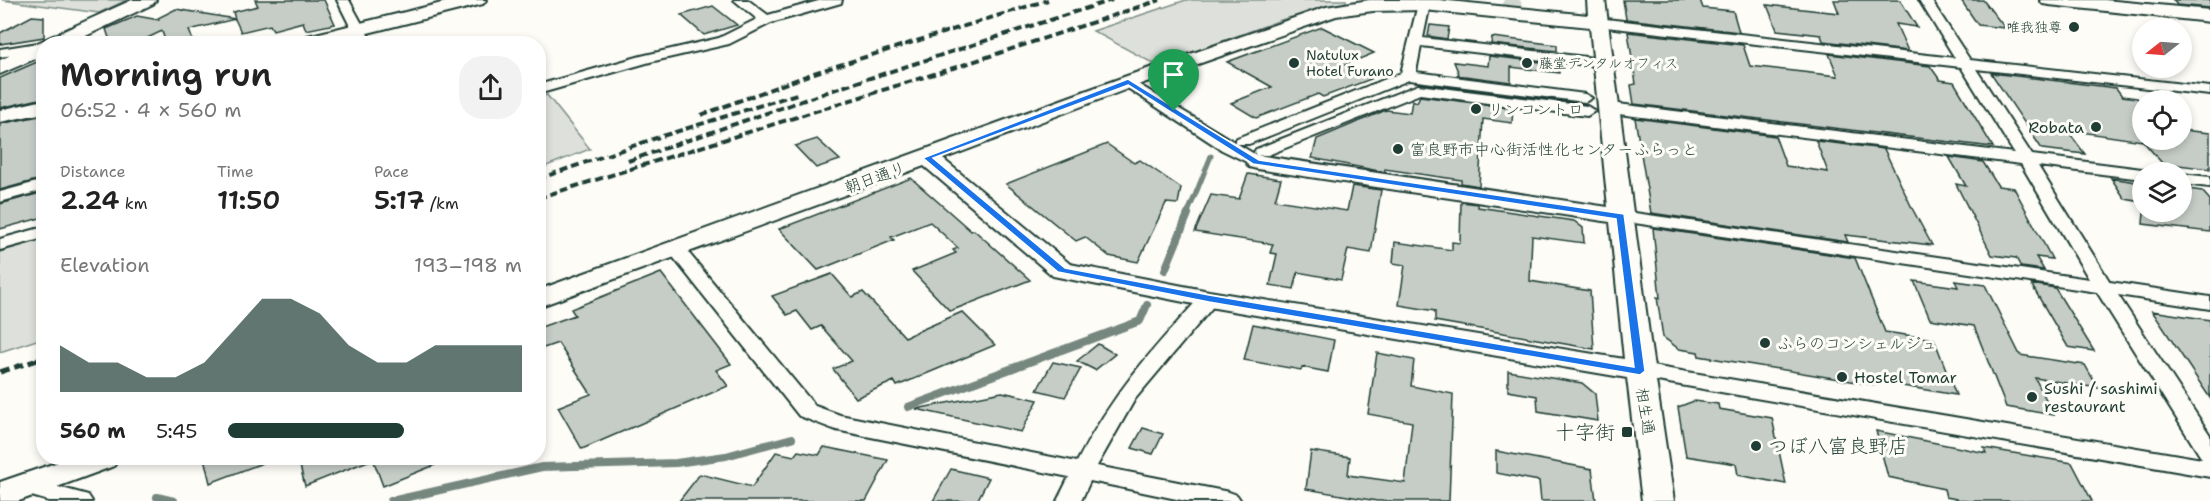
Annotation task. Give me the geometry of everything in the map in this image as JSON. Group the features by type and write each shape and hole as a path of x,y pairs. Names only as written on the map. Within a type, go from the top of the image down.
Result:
{"street":[{"path":"69,36 147,0"},
{"path":"343,0 362,36 477,0"},
{"path":"740,0 766,20"},
{"path":"546,88 646,59 724,41 766,20 836,0"},
{"path":"1925,0 2026,159 2103,287 2210,453"},
{"path":"2049,0 2210,16"},
{"path":"1408,75 1424,4"},
{"name":"朝日通り","path":"546,295 927,158 1128,82 1333,11 1374,5 1424,4 1597,11"},
{"path":"1597,11 1966,63 2210,91"},
{"name":"相生通","path":"1597,11 1603,63 1594,106 1621,216 1658,501"},
{"path":"1416,41 1603,63"},
{"path":"0,53 36,48"},
{"path":"0,68 36,51"},
{"path":"1243,141 1408,75 1594,106"},
{"path":"1128,82 1228,147 1259,157 1621,216 2210,303"},
{"path":"1259,157 1418,89 1594,106 2132,173"},
{"path":"0,116 36,108"},
{"path":"927,158 1062,270 1209,299 2210,469"},
{"path":"2192,180 2210,182"},
{"path":"0,197 36,187"},
{"path":"0,245 36,234"},
{"path":"676,249 807,411 836,422 1228,501"},
{"path":"1069,501 1119,406 1167,346 1209,299"},
{"path":"13,490 83,465"},
{"path":"13,490 80,501"}],"shaded area":[{"path":"2,0 127,0 99,13"},
{"path":"1186,0 1346,0 1345,4 1284,19 1156,65 1093,31"},
{"path":"546,95 590,149 546,166"},
{"path":"36,241 36,340 0,352 0,252"}],"building":[{"path":"255,0 324,0 335,24 306,30 303,22 273,30 270,25 241,32 233,12 258,6"},
{"path":"1623,0 1700,0 1703,8 1733,11 1739,32 1626,19"},
{"path":"1834,0 1900,0 1917,27 1896,24 1908,51 1823,41 1821,35 1777,30 1767,5 1839,13"},
{"path":"1961,0 1983,0 2005,28 1978,25"},
{"path":"2173,0 2210,0 2210,8 2177,5"},
{"path":"713,6 737,25 704,35 681,15"},
{"path":"176,9 235,19 189,30 191,36 164,36 162,31 152,36 108,36 106,29 137,16 159,20 158,18"},
{"path":"32,16 44,17 44,36 0,44 0,33"},
{"path":"1430,25 1449,27 1447,39 1428,36"},
{"path":"1322,27 1374,53 1345,65 1371,79 1323,97 1318,94 1256,118 1231,103 1272,87 1227,62"},
{"path":"1628,32 1743,45 1750,66 1838,76 1829,54 1930,66 1940,80 1954,82 1993,147 1634,104 1631,85 1636,84"},
{"path":"1492,37 1557,45 1557,51 1491,44"},
{"path":"1489,56 1558,64 1559,73 1511,67 1511,82 1457,75 1459,74 1454,62 1488,66"},
{"path":"36,62 36,100 0,108 0,78"},
{"path":"1991,73 2116,88 2122,96 2132,97 2132,140 2067,130 2085,154 2042,149"},
{"name":"富良野市中心街活性化センターふらっと","path":"1420,96 1513,108 1512,123 1483,119 1479,186 1461,183 1461,180 1385,169 1384,172 1312,158 1317,139 1386,110 1410,113 1412,100 1417,102"},
{"path":"36,117 36,180 0,190 0,124"},
{"path":"1635,118 1775,136 1786,166 1828,172 1816,141 1884,149 1932,245 1845,235 1848,242 1651,213"},
{"path":"2192,131 2210,133 2210,169 2192,167 2192,162 2161,162 2151,150 2192,150"},
{"path":"817,139 840,160 816,168 795,146"},
{"path":"1107,144 1134,163 1140,160 1181,188 1178,204 1166,203 1138,262 1109,256 1085,237 1076,241 1006,184"},
{"path":"1949,157 1983,162 1998,186 2014,188 2052,259 2036,257 2044,270 2021,267 2016,258 1992,255 1956,184 1966,186"},
{"path":"1248,174 1281,179 1275,200 1347,211 1352,186 1381,190 1371,253 1348,249 1341,280 1298,272 1294,289 1270,285 1277,254 1270,253 1273,244 1195,232 1211,195 1239,199"},
{"path":"911,178 1030,280 950,311 912,271 956,253 953,250 958,248 930,222 891,237 894,240 818,270 779,229"},
{"path":"2111,178 2132,181 2132,200 2125,199"},
{"path":"2192,190 2202,191 2210,200 2210,232 2143,224 2143,222 2192,222"},
{"path":"36,194 36,219 0,229 0,204"},
{"path":"1461,202 1478,204 1478,207 1574,221 1583,228 1584,243 1532,236 1530,281 1590,291 1594,349 1435,321 1435,311 1399,305 1405,265 1393,263 1395,242 1452,250 1452,242 1460,243"},
{"path":"1653,228 1855,258 1885,332 1934,339 1956,395 1873,381 1875,385 1699,356 1698,352 1679,349 1663,337 1657,297 1660,298"},
{"path":"661,273 731,364 716,370 728,386 582,449 558,407 591,394 558,343 546,347 546,325 575,315 571,309"},
{"path":"832,274 852,297 863,292 905,337 962,312 995,345 897,386 894,381 856,398 833,369 852,361 821,326 812,330 797,311 787,315 772,296"},
{"path":"1914,281 1958,287 1955,281 1985,285 2020,355 2085,365 2098,388 2035,378 2054,415 2006,407 1974,326 1930,319"},
{"path":"2031,284 2055,288 2094,351 2068,347"},
{"path":"2152,311 2210,320 2210,398"},
{"path":"1253,324 1334,340 1328,372 1302,367 1301,370 1244,360"},
{"path":"1098,344 1115,354 1095,370 1077,361"},
{"path":"1377,353 1414,360 1411,386 1453,394 1449,501 1377,501 1306,489 1311,451 1350,457 1348,475 1405,483 1412,422 1368,414"},
{"path":"1053,362 1081,368 1065,397 1037,390"},
{"path":"1508,371 1582,383 1595,394 1598,421 1538,411 1537,396 1508,391"},
{"path":"1002,392 1038,400 1021,432 916,409"},
{"path":"1694,401 1718,404 1719,409 1772,418 1786,484 1738,475 1736,464 1686,456 1678,407"},
{"path":"1143,428 1163,434 1153,454 1132,448"},
{"path":"1876,431 1986,453 1984,448 2072,463 2092,501 1967,501 1946,497 1944,489 1888,477"},
{"path":"824,447 888,460 866,501 679,501 700,474 752,487 776,452 794,456 798,451 819,455"},
{"path":"1496,451 1592,469 1596,501 1541,501 1539,481 1496,473"},
{"path":"206,465 257,465 210,483"},
{"path":"300,465 358,465 305,486"},
{"path":"375,465 435,465 383,486"},
{"path":"951,469 989,478 977,501 933,501"}],"waterway":[{"path":"1187,215 1211,156"},
{"path":"1165,270 1188,214"},
{"path":"908,407 1140,321 1147,305"},
{"path":"391,501 542,467 676,463 726,456 792,438"},
{"path":"157,497 174,501"}],"tunnel":[{"path":"1504,0 1514,5 1515,12"}],"railway":[{"path":"701,115 814,73 1048,0"},
{"path":"628,161 836,89 1112,0"},
{"path":"546,195 966,64 1160,0"},
{"path":"546,176 653,139 800,93"},
{"path":"0,372 36,361"}],"place":[{"name":"唯我独尊","path":"2074,27"},
{"name":"Natulux Hotel Furano","path":"1294,63"},
{"name":"藤堂デンタルオフィス","path":"1527,63"},
{"name":"リンコントロ","path":"1476,109"},
{"name":"Robata","path":"2096,127"},
{"name":"富良野市中心街活性化センターふらっと","path":"1398,149"},
{"name":"ふらのコンシェルジュ","path":"1765,343"},
{"name":"Hostel Tomar","path":"1842,377"},
{"name":"Sushi / sashimi restaurant","path":"2032,397"},
{"name":"十字街","path":"1627,432"},
{"name":"つぼ八富良野店","path":"1756,446"}],"route":[{"path":"1128,82 1174,111 1228,147 1257,162 1621,216 1640,371 1209,299 1062,270 927,158 1128,82"}]}
